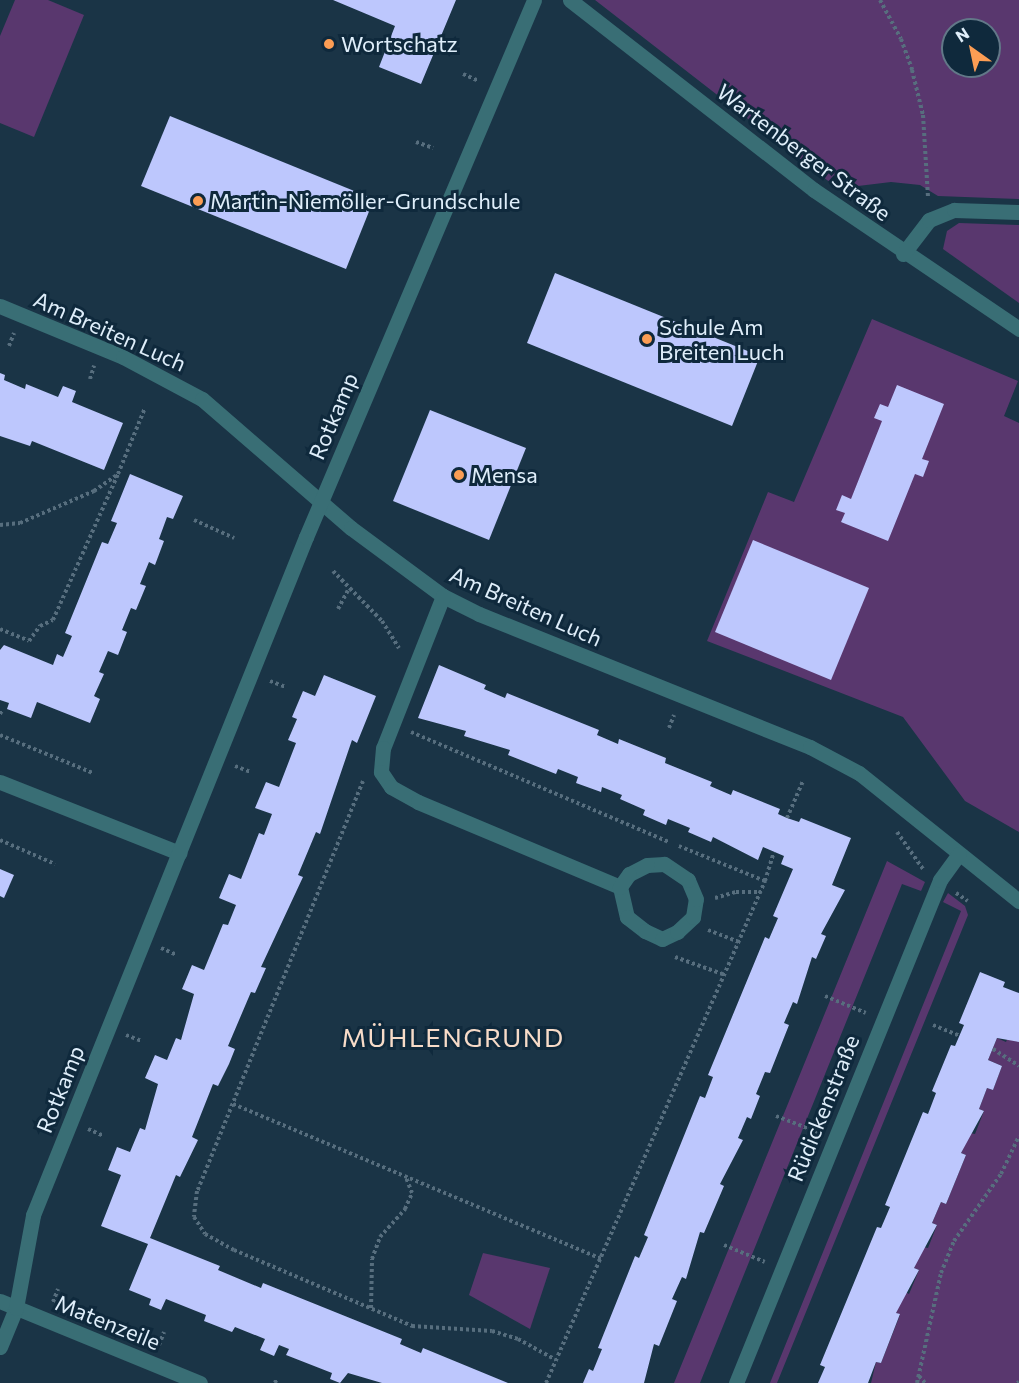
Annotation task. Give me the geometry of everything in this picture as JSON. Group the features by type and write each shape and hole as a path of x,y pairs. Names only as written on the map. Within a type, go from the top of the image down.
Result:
{"street":[{"name":"Rotkamp","path":"0,1347 16,1308 33,1215 322,501 534,0"},
{"name":"Wartenberger Straße","path":"570,0 814,190 903,254 1019,329"},
{"path":"903,254 929,220 954,210 1019,212"},
{"name":"Am Breiten Luch","path":"0,306 123,357 202,399 351,528 443,596 479,615 810,747 859,773 1019,901"},
{"path":"443,596 383,748 381,772 391,787 620,887"},
{"path":"0,782 179,853"},
{"name":"Rüdickenstraße","path":"736,1383 940,880 959,854"},
{"path":"664,864 688,880 695,905 693,917 662,939 645,931 627,917 620,887 629,874 647,866 664,864"},
{"name":"Matenzeile","path":"0,1301 200,1383"}],"path":[{"path":"879,0 901,39 923,115 929,220"},
{"path":"416,142 433,148"},
{"path":"0,629 29,641 40,626 53,620 145,408"},
{"path":"0,525 20,523 73,500 118,474"},
{"path":"194,520 234,538"},
{"path":"333,571 348,590 382,621 405,657"},
{"path":"338,609 348,590"},
{"path":"392,724 765,881"},
{"path":"0,735 93,773"},
{"path":"365,775 197,1191 194,1217 205,1234 412,1326 492,1331 518,1339 556,1360"},
{"path":"787,818 804,781"},
{"path":"0,840 56,864"},
{"path":"546,1383 725,975 765,881 774,852"},
{"path":"695,905 736,892 760,892"},
{"path":"687,922 739,942"},
{"path":"666,954 725,975"},
{"path":"825,996 883,1019"},
{"path":"933,1025 960,1036"},
{"path":"993,1049 1019,1066"},
{"path":"233,1104 601,1258"},
{"path":"776,1116 834,1138"},
{"path":"916,1383 941,1273 954,1241 1001,1174 1019,1136"},
{"path":"371,1308 372,1259 380,1237 405,1209 411,1193 406,1176"},
{"path":"724,1245 782,1269"},
{"path":"919,1376 925,1383"}],"shaded area":[{"path":"15,0 48,0 84,15 34,137 0,123 0,36"},
{"path":"595,0 1019,0 1019,199 938,196 920,185 891,182 858,186 845,194"},
{"path":"959,223 1019,225 1019,303 943,249 947,231"},
{"path":"872,319 1018,381 1004,416 1019,423 1019,832 965,801 903,717 707,641 768,492 794,502"},
{"path":"887,861 925,882 921,891 902,884 700,1383 674,1383"},
{"path":"948,893 965,906 968,915 777,1383 770,1383 961,911 943,902"},
{"path":"1008,1037 1019,1042 1019,1383 871,1383 876,1362 881,1363 900,1315 896,1313 905,1292 909,1294 919,1270 914,1268 923,1247 928,1248 937,1225 932,1223 941,1202 946,1204 966,1155 961,1153 970,1133 975,1134 984,1111 979,1109 987,1088 993,1090 1002,1066 988,1060 997,1038 1006,1042"},
{"path":"483,1253 550,1268 530,1329 469,1295"}],"building":[{"path":"333,0 456,0 421,84 379,67 395,26"},
{"path":"170,116 374,199 346,269 141,186"},
{"path":"555,273 760,356 732,426 527,343"},
{"path":"0,373 5,375 4,380 25,389 26,384 58,397 63,386 76,391 72,402 123,423 104,470 32,441 30,446 0,436"},
{"path":"897,385 944,404 922,459 929,461 923,477 915,474 888,541 841,522 845,513 836,510 842,495 851,499 882,421 874,418 880,404 888,407"},
{"name":"Mensa","path":"430,410 526,448 489,540 393,501"},
{"path":"130,474 183,496 173,519 167,517 159,539 164,541 155,565 149,562 140,584 146,586 136,610 131,608 122,630 127,632 118,655 108,651 99,672 104,674 94,696 100,699 90,723 37,702 31,718 7,709 9,703 0,700 0,650 4,645 53,665 57,654 63,657 72,636 65,633 102,542 108,544 117,523 111,521"},
{"path":"753,540 869,588 831,680 715,632"},
{"path":"439,665 486,685 484,689 505,698 507,693 599,730 597,735 618,744 619,739 666,758 665,763 712,782 710,786 731,795 733,790 780,809 778,814 787,818 799,822 801,818 851,838 832,885 845,890 821,934 826,936 816,959 812,957 797,1004 793,1002 784,1023 789,1025 770,1073 765,1072 756,1094 760,1096 751,1119 747,1117 738,1138 743,1140 720,1184 724,1186 704,1233 700,1232 686,1279 682,1277 672,1299 677,1301 659,1346 654,1344 644,1383 583,1383 589,1369 593,1371 602,1349 598,1348 635,1256 639,1258 648,1237 644,1235 700,1096 705,1098 713,1077 708,1075 765,937 769,939 778,918 773,916 793,869 781,864 784,856 763,847 758,860 713,837 711,842 688,832 690,828 668,819 666,825 643,815 645,810 620,799 622,795 602,787 601,792 576,783 578,777 558,769 556,774 508,755 510,750 464,736 466,731 418,718"},
{"path":"324,675 376,696 357,743 352,740 320,834 316,832 298,875 303,877 261,967 266,968 255,993 251,992 228,1046 235,1049 218,1086 213,1084 192,1137 198,1140 180,1177 176,1175 150,1238 220,1266 218,1270 261,1288 263,1283 402,1339 400,1344 421,1353 423,1348 508,1383 382,1383 348,1373 340,1383 330,1379 332,1373 286,1355 289,1349 279,1345 274,1356 260,1350 265,1339 235,1327 232,1332 204,1321 206,1315 166,1299 161,1310 149,1305 151,1299 129,1290 148,1244 101,1226 121,1175 108,1170 117,1147 130,1152 140,1128 145,1130 158,1084 145,1078 155,1055 167,1060 176,1038 181,1040 194,994 182,989 192,965 204,970 223,924 228,925 236,905 219,898 229,874 241,879 259,833 264,835 272,814 255,808 266,782 279,787 296,743 288,740 297,719 292,717 303,691 315,696"},
{"path":"0,869 14,875 4,898 0,896"},
{"path":"980,972 1005,982 1003,987 1019,993 1019,1042 997,1038 988,1060 1002,1066 993,1090 987,1088 979,1109 984,1111 961,1153 966,1155 946,1204 941,1202 932,1223 937,1225 914,1268 919,1270 896,1313 900,1314 881,1363 876,1362 868,1383 818,1383 825,1367 820,1365 877,1227 881,1228 890,1207 885,1205 923,1112 928,1114 936,1093 932,1091 951,1045 955,1046 964,1025 959,1023"}],"place":[{"name":"Wortschatz","path":"329,44"},
{"name":"Martin-Niemöller-Grundschule","path":"198,201"},
{"name":"Schule Am Breiten Luch","path":"647,339"},
{"name":"Mensa","path":"459,475"}],"district":[{"name":"MÜHLENGRUND","path":"453,1037"}]}
